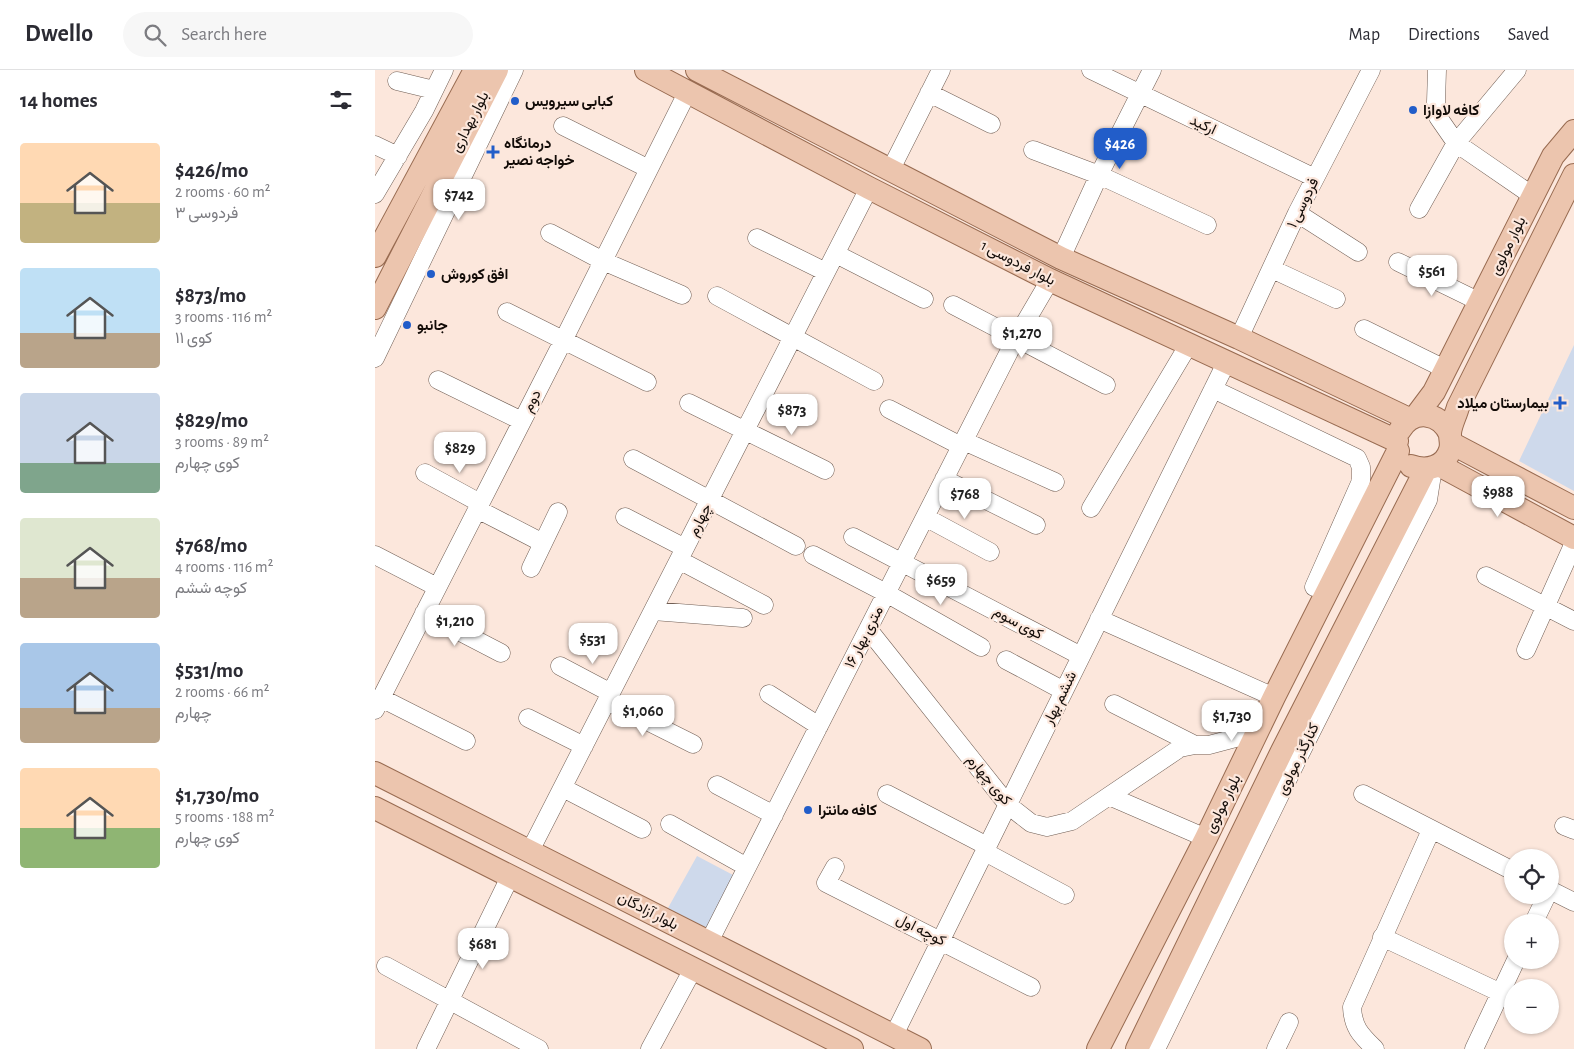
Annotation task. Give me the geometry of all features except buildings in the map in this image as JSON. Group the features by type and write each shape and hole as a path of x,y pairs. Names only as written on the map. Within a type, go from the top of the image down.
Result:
{"main road":[{"name":"بلوار بهداری","path":"375,256 475,70"},
{"name":"بلوار بهداری","path":"375,308 497,70"},
{"name":"بلوار فردوسی 1","path":"647,70 869,188 1050,280 1227,361 1398,446"},
{"name":"بلوار فردوسی 1","path":"705,72 890,171 1061,258 1412,418"},
{"name":"بلوار مولوی","path":"1412,418 1434,392 1553,156 1574,131"},
{"name":"بلوار مولوی","path":"1451,438 1458,407 1574,174"},
{"path":"1050,280 1061,258"},
{"path":"1433,467 1448,455 1451,438 1447,427 1436,418 1423,415 1412,418 1401,428 1398,446 1401,457 1412,466 1433,467 1574,538"},
{"path":"1451,438 1574,508"},
{"name":"بلوار مولوی","path":"1098,1049 1206,838 1398,446"},
{"name":"بلوار مولوی","path":"1137,1049 1282,752 1433,467"},
{"name":"بلوار آزادگان","path":"375,773 532,848 710,938 920,1049"},
{"path":"375,808 852,1049"}],"street":[{"path":"375,194 398,156 444,70"},
{"path":"375,358 514,70"},
{"path":"890,171 941,70"},
{"name":"ارکید","path":"1091,70 1139,95 1315,178"},
{"path":"1061,258 1099,175 1152,70"},
{"name":"فردوسی ۱","path":"1239,338 1297,213 1371,70"},
{"path":"1437,70 1436,102 1438,117 1455,143 1533,196"},
{"path":"1419,209 1455,143 1517,70"},
{"path":"397,81 434,90"},
{"name":"دوم","path":"378,704 688,91"},
{"path":"929,93 991,124"},
{"path":"563,126 649,169"},
{"path":"375,145 398,156"},
{"path":"1033,150 1099,175 1207,225"},
{"name":"چهارم","path":"532,848 869,188"},
{"path":"1297,213 1358,252"},
{"path":"550,233 603,261 682,295"},
{"path":"757,238 827,272"},
{"path":"836,254 924,299"},
{"path":"1398,262 1480,302"},
{"path":"1272,269 1336,299"},
{"name":"۱۶ متری بهار","path":"710,938 1016,338 1050,280"},
{"path":"717,296 874,381"},
{"path":"953,305 1106,384"},
{"path":"507,312 647,382"},
{"path":"1364,329 1445,369"},
{"path":"1091,508 1189,344"},
{"name":"ششم بهار","path":"894,1035 1227,361"},
{"path":"437,380 522,420"},
{"path":"1213,389 1357,458 1361,467 1361,480 1314,587"},
{"path":"689,403 825,470"},
{"path":"889,409 1055,482"},
{"path":"633,458 796,546"},
{"name":"کنارگذر مولوی","path":"1156,1049 1427,500 1433,467"},
{"path":"425,473 543,543"},
{"path":"945,479 1036,526"},
{"path":"531,568 558,512"},
{"path":"625,517 764,605"},
{"path":"925,517 991,552"},
{"name":"کوی سوم","path":"853,537 1081,656"},
{"path":"1526,650 1547,607 1574,542"},
{"path":"375,555 437,587"},
{"path":"813,555 886,593 981,647"},
{"path":"1486,576 1574,621"},
{"path":"653,610 743,618"},
{"path":"424,613 501,653"},
{"path":"1099,618 1274,697"},
{"name":"کوی چهارم","path":"868,629 1008,804 1031,823 1047,826 1072,821 1180,748 1209,745 1258,732"},
{"path":"1006,660 1064,690"},
{"path":"560,666 609,697 693,744"},
{"path":"769,694 819,726"},
{"path":"378,704 466,741"},
{"path":"1114,704 1195,745"},
{"path":"528,718 584,746"},
{"path":"375,766 532,848"},
{"path":"717,785 774,815"},
{"path":"563,788 642,828"},
{"path":"887,794 1065,895"},
{"path":"1363,794 1504,866"},
{"path":"1109,796 1206,838"},
{"path":"670,824 747,867"},
{"path":"1375,1049 1359,1034 1353,1018 1353,1007 1382,937 1431,830"},
{"name":"کوچه اول","path":"835,867 826,883 1031,987"},
{"path":"426,1049 510,877"},
{"path":"1559,894 1574,902"},
{"path":"1382,937 1501,994"},
{"path":"386,966 539,1049"},
{"path":"649,1049 693,969"},
{"path":"1474,1049 1513,969"},
{"path":"1276,1049 1289,1022"}],"place":[{"name":"کبابی سیرویس","path":"515,101"},
{"name":"کافه لاوازا","path":"1413,110"},
{"name":"درمانگاه خواجه نصیر","path":"493,152"},
{"name":"افق کوروش","path":"431,274"},
{"name":"جانبو","path":"407,325"},
{"name":"بیمارستان میلاد","path":"1560,403"},
{"name":"کافه مانترا","path":"808,810"}]}
